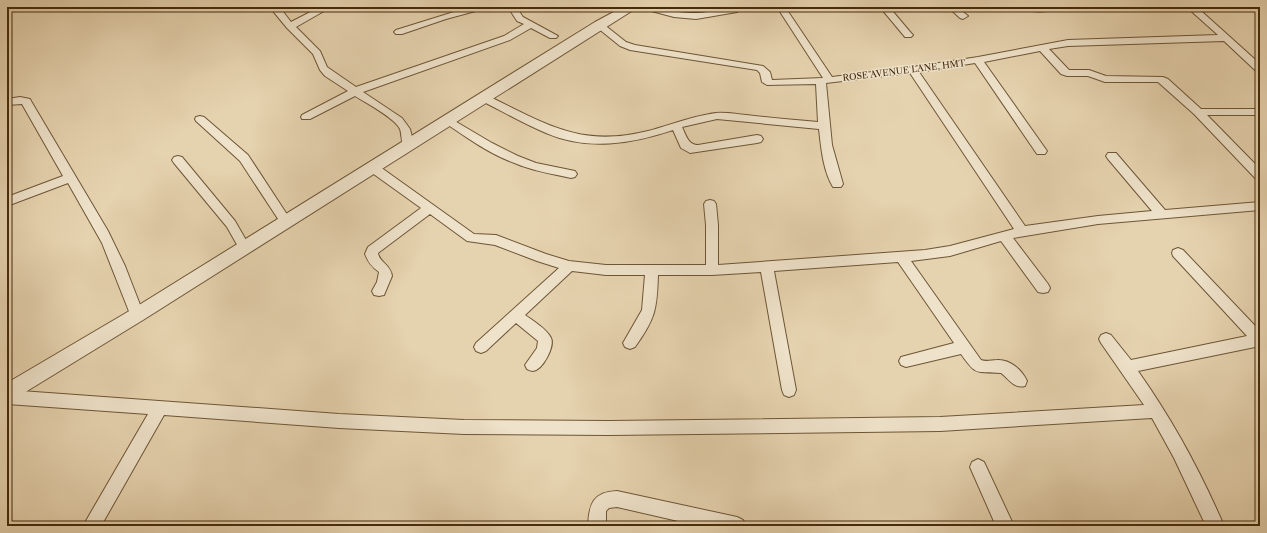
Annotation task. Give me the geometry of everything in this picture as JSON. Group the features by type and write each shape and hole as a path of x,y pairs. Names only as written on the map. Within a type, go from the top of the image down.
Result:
{"street":[{"path":"290,26 327,7"},
{"path":"399,32 443,17 480,7"},
{"path":"512,7 520,19 553,36"},
{"path":"7,393 137,315 372,167 632,7"},
{"path":"647,7 674,14 696,16 737,9"},
{"path":"783,7 825,80 824,126 828,155 837,184"},
{"path":"884,7 908,35"},
{"path":"952,7 963,16"},
{"path":"1018,7 1027,9 1052,7"},
{"path":"1189,7 1260,7"},
{"path":"1192,7 1260,69"},
{"path":"278,11 290,26 317,53 323,68 329,74 398,120 405,129 408,145"},
{"path":"306,117 356,91 507,38 531,24"},
{"name":"ROSE AVENUE LANE, HMT","path":"599,26 623,44 632,48 760,68 765,72 767,82 770,83 825,80 913,70 1079,43 1226,38"},
{"path":"1042,48 1068,73 1089,73 1105,79 1162,80 1198,112 1260,176"},
{"path":"978,60 1041,151"},
{"path":"913,70 1022,231"},
{"path":"484,98 551,131 574,138 601,141 625,139 650,134 708,117 725,116 824,126"},
{"path":"7,102 20,100 26,101 69,178 96,220 118,264 137,315"},
{"path":"1198,112 1260,112"},
{"path":"200,119 244,158 286,222"},
{"path":"448,120 493,148 515,159 536,166 571,174"},
{"path":"676,126 685,145 690,149 757,139"},
{"path":"1112,156 1162,214"},
{"path":"178,160 231,224 244,247"},
{"path":"372,167 471,238 496,240 542,258 568,266 606,270 712,270 901,256 950,251 1022,231 1098,220 1260,206"},
{"path":"7,202 69,178"},
{"path":"710,204 712,225 712,270"},
{"path":"379,291 385,281 386,275 384,269 372,258 371,254 374,250 430,208"},
{"path":"1004,236 1043,288"},
{"path":"1178,253 1260,339"},
{"path":"901,256 976,364 980,366 1004,366 1020,381"},
{"path":"766,265 789,390"},
{"path":"481,347 568,266"},
{"path":"630,343 642,325 648,310 652,270"},
{"path":"515,315 544,338 546,342 545,347 532,365"},
{"path":"1106,339 1128,367 1157,412 1201,495 1215,526"},
{"path":"1128,367 1260,339"},
{"path":"906,361 963,347"},
{"path":"7,397 339,421 464,427 610,428 940,424 1157,412"},
{"path":"92,526 160,407"},
{"path":"978,467 1005,526"},
{"path":"596,526 597,514 601,504 607,499 617,499 737,526"}]}
